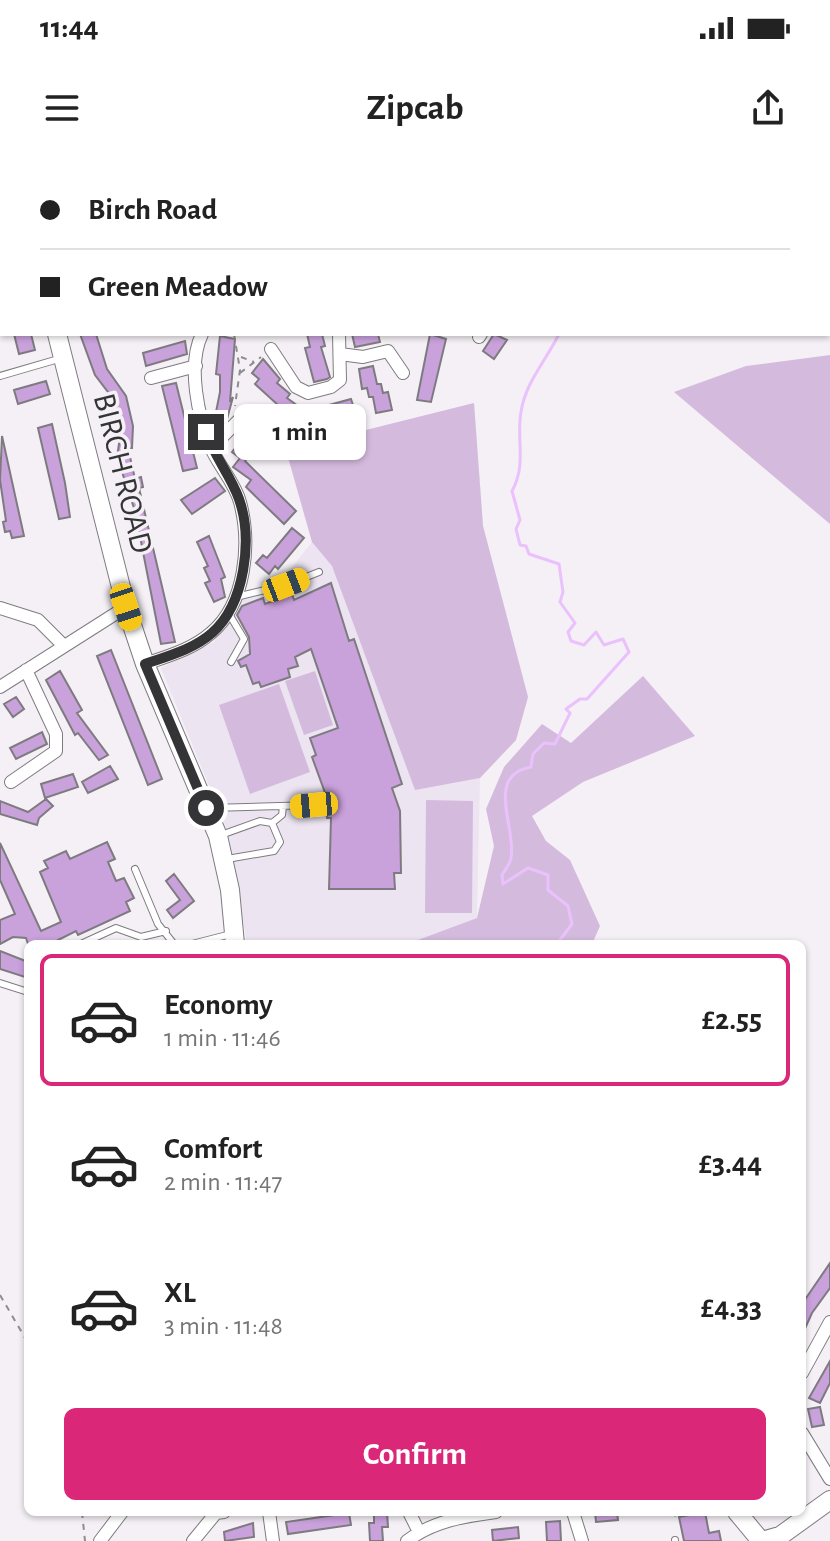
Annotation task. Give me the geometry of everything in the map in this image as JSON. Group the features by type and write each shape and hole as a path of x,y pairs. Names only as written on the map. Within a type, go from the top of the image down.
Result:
{"street":[{"name":"BIRCH ROAD","path":"58,336 126,607 145,664 218,836 234,939"},
{"path":"145,664 195,645 213,632 229,614 236,597 245,543 240,500 211,448 200,417 196,366 202,336"},
{"path":"271,349 296,387 308,393 331,387 340,380 339,336"},
{"path":"340,354 363,357 388,351 403,373"},
{"path":"151,378 196,366"},
{"path":"211,448 248,411 261,417"},
{"path":"0,687 126,607"},
{"path":"0,608 38,620 64,646"},
{"path":"11,782 56,751 56,734 26,670"},
{"path":"806,1366 830,1322"},
{"path":"806,1440 830,1479"},
{"path":"740,1516 762,1541 780,1536 830,1500"},
{"path":"100,1541 119,1516"},
{"path":"193,1541 195,1534 213,1516"},
{"path":"270,1516 273,1541"},
{"path":"411,1516 419,1532"},
{"path":"407,1541 419,1532 461,1516"},
{"path":"574,1516 582,1541"}],"lane":[{"path":"0,376 64,357"},
{"path":"236,597 286,585 319,572"},
{"path":"229,614 244,639 231,662"},
{"path":"206,808 314,805"},
{"path":"218,836 260,821 272,823 282,815 283,807"},
{"path":"223,860 274,851 280,842 272,823"},
{"path":"135,869 158,924 172,940"},
{"path":"90,940 116,928 141,937 166,931"},
{"path":"0,983 24,991"}],"path":[{"path":"232,427 239,374 234,336"},
{"path":"239,374 271,349"},
{"path":"239,356 255,362"},
{"path":"0,1295 24,1336"},
{"path":"82,1516 85,1541"}],"shaded area":[{"path":"830,355 830,524 674,392 746,366"},
{"path":"474,403 483,526 528,697 516,740 480,778 477,918 418,940 246,940 228,832 161,668 214,642 236,601 281,581 312,542 286,450"},
{"path":"474,403 483,526 528,697 516,740 480,778 415,790 332,566 312,542 286,450"},
{"path":"315,671 333,725 304,735 285,681"},
{"path":"643,676 695,736 583,782 532,816 546,841 570,860 600,926 594,940 418,940 477,918 494,846 486,809 504,767 542,724 571,743"},
{"path":"279,684 310,772 250,794 219,705"},
{"path":"426,800 473,801 472,913 425,913"}],"building":[{"path":"14,336 32,336 35,350 19,354"},
{"path":"81,336 97,336 107,369 126,396 133,426 132,448 128,448 135,479 141,477 143,487 139,488 175,642 161,644 135,511 117,457 121,431 114,400 95,375"},
{"path":"220,336 235,339 230,402 233,397 227,419 215,417 220,392 220,375 216,374"},
{"path":"307,336 322,336 325,346 321,347 330,377 327,379 314,382 305,348 310,347"},
{"path":"352,336 378,336 380,342 355,347"},
{"path":"430,336 446,339 431,402 417,400"},
{"path":"493,336 507,340 494,359 483,351"},
{"path":"185,341 187,354 146,366 143,353"},
{"path":"263,359 280,379 277,383 290,394 287,398 305,411 291,429 283,424 286,420 274,410 278,405 255,384 259,379 252,373"},
{"path":"373,366 377,384 381,384 383,393 388,392 392,410 376,413 373,397 369,397 367,388 362,389 359,369"},
{"path":"46,381 50,394 18,404 14,390"},
{"path":"176,383 197,468 183,471 162,386"},
{"path":"351,399 356,414 346,417 345,414 312,428 307,411"},
{"path":"52,424 70,517 59,519 38,428"},
{"path":"259,427 271,436 265,445 255,448 245,461 296,511 284,524 246,487 251,480 233,467 240,458 232,452 243,438 246,440"},
{"path":"2,436 24,536 12,538 10,531 5,532 3,522 6,521 0,480"},
{"path":"215,478 225,491 192,514 181,500"},
{"path":"292,528 304,538 278,569 275,566 269,574 256,563 263,555 267,558"},
{"path":"209,536 225,577 221,579 225,597 214,602 205,583 210,581 204,568 208,566 197,542"},
{"path":"331,583 349,641 354,639 402,784 392,788 400,811 401,873 394,873 395,889 329,889 331,818 327,818 328,801 312,757 316,755 310,738 338,728 311,649 295,657 298,666 288,669 290,677 261,687 259,682 253,684 246,665 241,667 238,661 250,654 249,637 237,615 242,606 263,598 265,604 292,594 294,600"},
{"path":"111,650 162,779 148,785 97,656"},
{"path":"60,671 82,710 77,713 108,755 99,760 78,733 75,735 46,680"},
{"path":"16,697 24,709 13,717 4,704"},
{"path":"42,732 47,744 16,759 10,748"},
{"path":"110,766 118,779 88,793 82,782"},
{"path":"73,774 78,787 45,798 41,784"},
{"path":"46,799 53,806 39,818 37,825 0,814 0,801 28,812"},
{"path":"107,842 115,859 108,862 116,881 124,878 134,898 126,902 130,911 78,935 76,931 58,940 13,937 0,944 0,920 15,914 0,880 0,843 41,931 61,922 40,872 48,868 44,861 66,851 70,859"},
{"path":"174,874 194,901 173,918 167,910 180,900 166,881"},
{"path":"0,951 24,960 24,977 0,969"},
{"path":"830,1263 830,1288 806,1326 806,1298"},
{"path":"830,1361 830,1383 820,1403 809,1398"},
{"path":"820,1407 824,1425 812,1427 808,1409"},
{"path":"350,1516 351,1525 288,1534 286,1522"},
{"path":"374,1516 387,1516 388,1527 382,1527 383,1541 370,1541 369,1523 374,1523"},
{"path":"595,1516 618,1516 618,1520 596,1522"},
{"path":"706,1516 709,1533 719,1531 721,1541 684,1541 679,1517"},
{"path":"560,1521 561,1541 547,1541 546,1522"},
{"path":"253,1523 254,1537 225,1541 224,1532"},
{"path":"518,1527 519,1538 493,1541 492,1530"}],"waterway":[{"path":"558,336 523,401 519,471 512,491 520,520 516,529 520,545 526,546 529,554 559,564 563,592 560,602 575,623 568,632 571,641 584,645 596,632 604,645 623,639 629,652 587,699 580,699 566,709 570,713 555,744 544,743 533,754 531,767 517,772 509,781 506,792 512,846 510,860 502,875 503,884 528,868 548,875 548,890 568,906 572,924 560,940"}],"route":[{"path":"206,432 211,448 240,500 245,543 244,565 236,597 229,614 213,632 195,645 145,664 206,808"}]}
